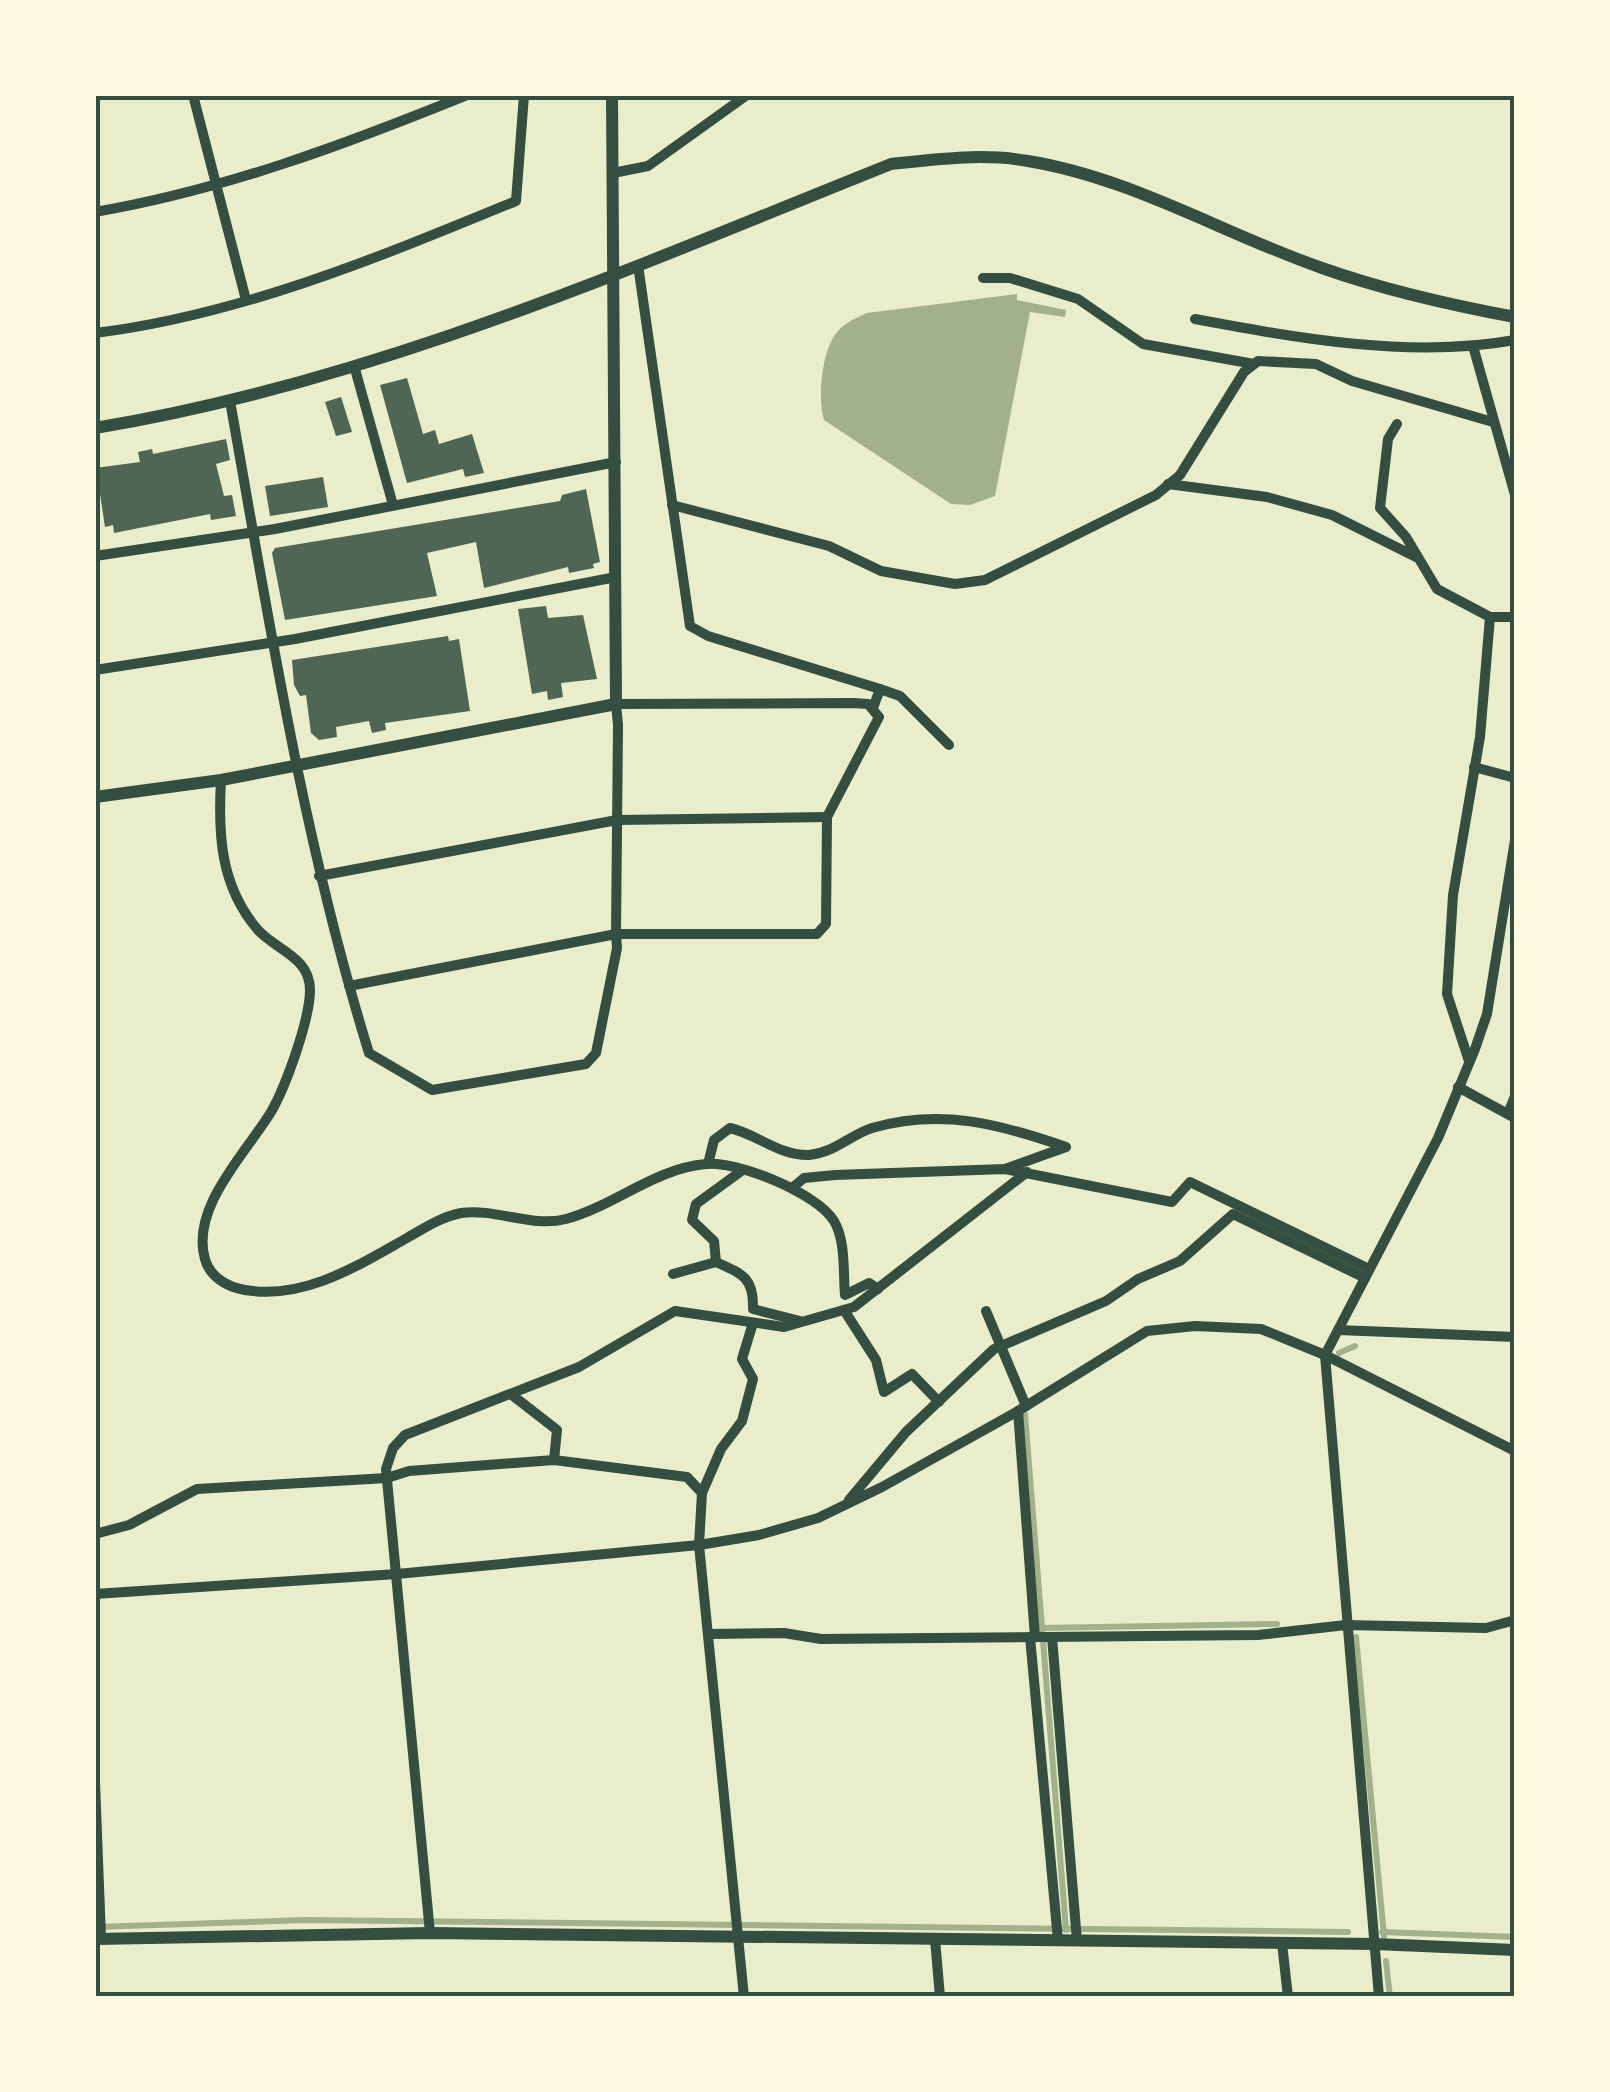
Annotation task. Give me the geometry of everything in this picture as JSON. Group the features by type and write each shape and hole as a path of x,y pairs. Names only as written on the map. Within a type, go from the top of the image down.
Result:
{"street":[{"path":"193,95 246,300"},
{"path":"95,212 216,186 360,138 467,95"},
{"path":"95,333 246,300 396,250 516,201 524,95"},
{"path":"230,402 319,876 370,1053 432,1090 586,1064 596,1053 616,934 616,273 612,95"},
{"path":"613,173 648,166 725,101 747,95"},
{"path":"95,428 230,402 457,336 891,164 988,157 1058,167 1124,186 1323,268 1515,317"},
{"path":"638,264 690,626 708,636 900,696 949,745"},
{"path":"983,278 1010,278 1078,299 1144,344 1254,364 1274,359 1316,364 1352,381 1493,422"},
{"path":"1194,319 1304,339 1472,346 1515,340"},
{"path":"1472,346 1515,495"},
{"path":"672,505 830,546 880,571 955,584 985,580 1156,495 1180,475 1244,372 1254,364"},
{"path":"355,368 393,505"},
{"path":"1397,424 1388,439 1379,483 1380,508 1406,537 1436,590 1490,617 1515,617"},
{"path":"95,556 253,532 616,462"},
{"path":"1168,484 1267,497 1332,515 1417,558"},
{"path":"95,670 616,577"},
{"path":"1469,1062 1446,994 1453,895 1474,768 1490,617"},
{"path":"348,986 616,934 817,934 826,924 827,817 879,724 873,708 880,689"},
{"path":"95,797 220,780 616,704 853,702 873,708"},
{"path":"1474,768 1515,778"},
{"path":"220,780 218,835 227,874 259,931 300,964 310,989 273,1108 205,1220 205,1260 222,1282 250,1291 311,1286 354,1268 440,1220 475,1212 560,1221 590,1212 658,1178 708,1164 792,1188 834,1220 840,1234 845,1296 869,1283 878,1289"},
{"path":"319,876 618,820 827,817"},
{"path":"1379,1997 1325,1355 1438,1138 1469,1062 1486,1014 1515,840"},
{"path":"1458,1086 1512,1114 1515,1096"},
{"path":"708,1164 714,1140 730,1128 793,1154 811,1154 834,1149 862,1131 898,1120 940,1116 998,1123 1066,1147 1005,1169"},
{"path":"792,1188 804,1178 835,1175 1005,1169 1172,1202 1190,1182 1365,1272"},
{"path":"716,1262 714,1241 692,1220 696,1204 740,1172"},
{"path":"429,1925 387,1478 393,1448 404,1436 578,1367 676,1311 784,1327 844,1310 878,1289 1027,1172"},
{"path":"845,1505 906,1432 1002,1346 1106,1302 1138,1279 1180,1261 1233,1214 1365,1272"},
{"path":"673,1274 716,1262 746,1276 754,1287 753,1309 806,1322"},
{"path":"844,1310 876,1360 884,1392 912,1374 938,1402"},
{"path":"986,1311 1022,1409 1057,1933"},
{"path":"744,1997 699,1546 702,1493 721,1449 742,1421 754,1379 742,1359 752,1323"},
{"path":"95,1594 396,1574 699,1546 759,1535 818,1518 845,1505 1022,1409 1147,1331 1196,1326 1261,1329 1325,1355 1515,1451"},
{"path":"1338,1330 1515,1337"},
{"path":"512,1395 557,1430 554,1460"},
{"path":"95,1534 129,1525 197,1489 387,1478 486,1463 554,1460 687,1476 702,1493"},
{"path":"710,1634 784,1633 822,1640 1258,1635 1346,1625 1486,1628 1515,1620"},
{"path":"1040,1637 1076,1933"},
{"path":"95,1782 99,1932 429,1925 737,1928 935,1938 1076,1933 1515,1950"},
{"path":"935,1938 940,1997"},
{"path":"1282,1943 1288,1997"}],"shaded area":[{"path":"1017,294 1017,300 1066,310 1065,317 1030,312 995,496 970,505 951,504 824,420 821,399 825,361 833,339 848,323 867,313"}],"building":[{"path":"407,378 423,434 435,430 439,444 472,434 484,473 465,477 463,469 407,483 380,385"},
{"path":"341,397 352,432 336,436 325,402"},
{"path":"226,439 230,460 216,464 224,496 232,495 236,516 211,520 210,514 114,533 113,525 105,527 100,494 95,494 95,468 140,462 138,452 152,449 153,454"},
{"path":"323,477 328,507 270,516 265,486"},
{"path":"586,489 600,562 593,564 594,568 569,573 568,567 484,588 476,542 427,553 437,596 285,620 272,553 275,548 560,501 562,495"},
{"path":"546,606 548,618 583,615 597,679 561,683 563,697 548,700 547,691 532,694 518,609"},
{"path":"448,636 449,641 459,639 470,711 385,723 386,730 372,733 369,721 336,727 337,737 319,740 311,733 306,695 300,696 294,685 292,660"}],"waterway":[{"path":"1339,1353 1355,1346"},
{"path":"1025,1414 1066,1930"},
{"path":"1040,1628 1277,1624"},
{"path":"1356,1637 1384,1936"},
{"path":"95,1927 306,1920 1348,1932"},
{"path":"1382,1932 1515,1937"},
{"path":"1386,1961 1390,1997"}]}
